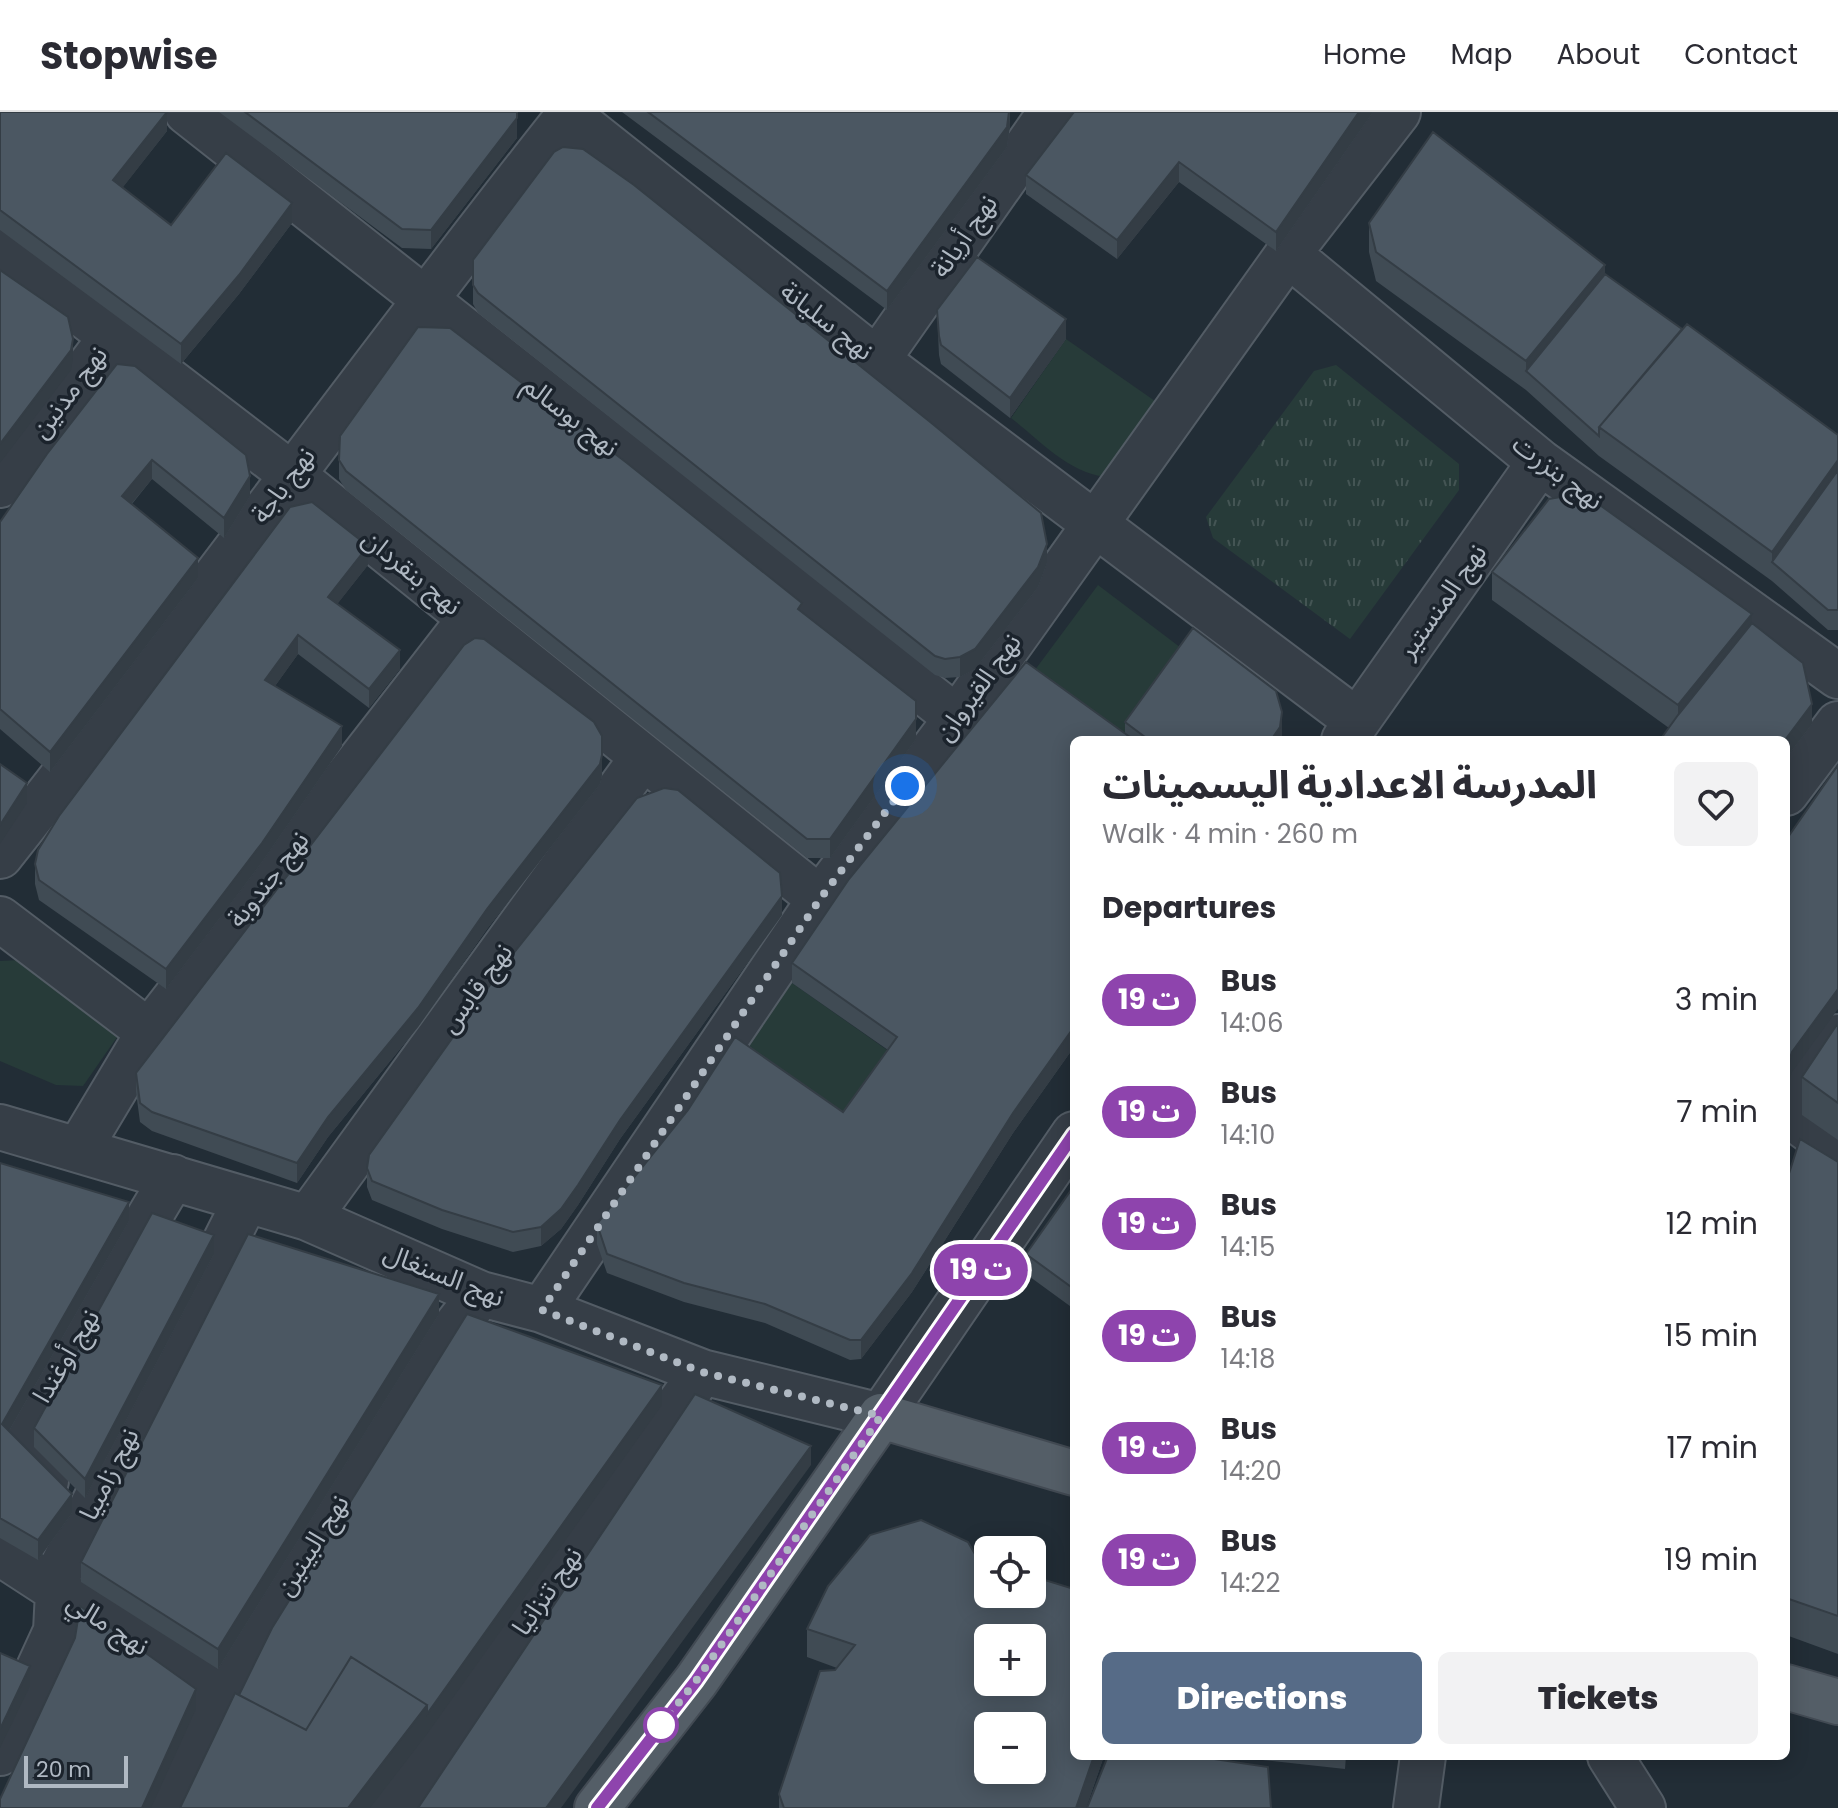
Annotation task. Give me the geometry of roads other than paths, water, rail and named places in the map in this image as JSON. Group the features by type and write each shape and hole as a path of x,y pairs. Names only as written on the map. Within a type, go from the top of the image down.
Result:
{"main road":[{"name":"نهج السنغال","path":"881,1416 1070,1472"},
{"path":"597,1808 696,1681 881,1416"},
{"path":"1790,1688 1838,1702"}],"street":[{"name":"نهج بوسالم","path":"187,112 957,718"},
{"name":"نهج القيروان","path":"542,1310 820,899 957,718 1288,254 1398,112"},
{"name":"نهج باجة","path":"0,856 118,707 422,300 567,114"},
{"name":"نهج سليانة","path":"567,114 877,360 1095,523 1351,730"},
{"name":"نهج أريانة","path":"877,360 1043,115"},
{"name":"نهج بنقردان","path":"0,251 110,339 291,474 820,899"},
{"name":"نهج بنزرت","path":"1288,254 1540,462 1838,676"},
{"name":"نهج مدنين","path":"0,485 110,339"},
{"name":"نهج المنستير","path":"1351,730 1540,462"},
{"name":"نهج جندوبة","path":"79,1149 149,1032 470,619"},
{"path":"1790,788 1838,724"},
{"name":"نهج قابس","path":"308,1218 643,757"},
{"path":"0,919 149,1032"},
{"path":"1838,1037 1792,1101 1796,1120 1838,1151"},
{"name":"نهج السنغال","path":"0,1127 173,1177 245,1202 308,1218 481,1294 542,1310 702,1372 881,1416"},
{"path":"881,1416 1070,1140"},
{"path":"1790,1153 1838,1185"},
{"name":"نهج أوغندا","path":"87,1516 18,1457 14,1443 173,1177"},
{"name":"نهج زامبيا","path":"0,1753 56,1631 55,1589 59,1573 245,1202"},
{"name":"نهج البينين","path":"164,1808 217,1694 431,1358 481,1294"},
{"name":"نهج تنزانيا","path":"391,1808 702,1372"},
{"name":"نهج مالي","path":"0,1553 217,1694"},
{"path":"1416,1808 1422,1760"},
{"path":"1613,1760 1643,1808"}]}
